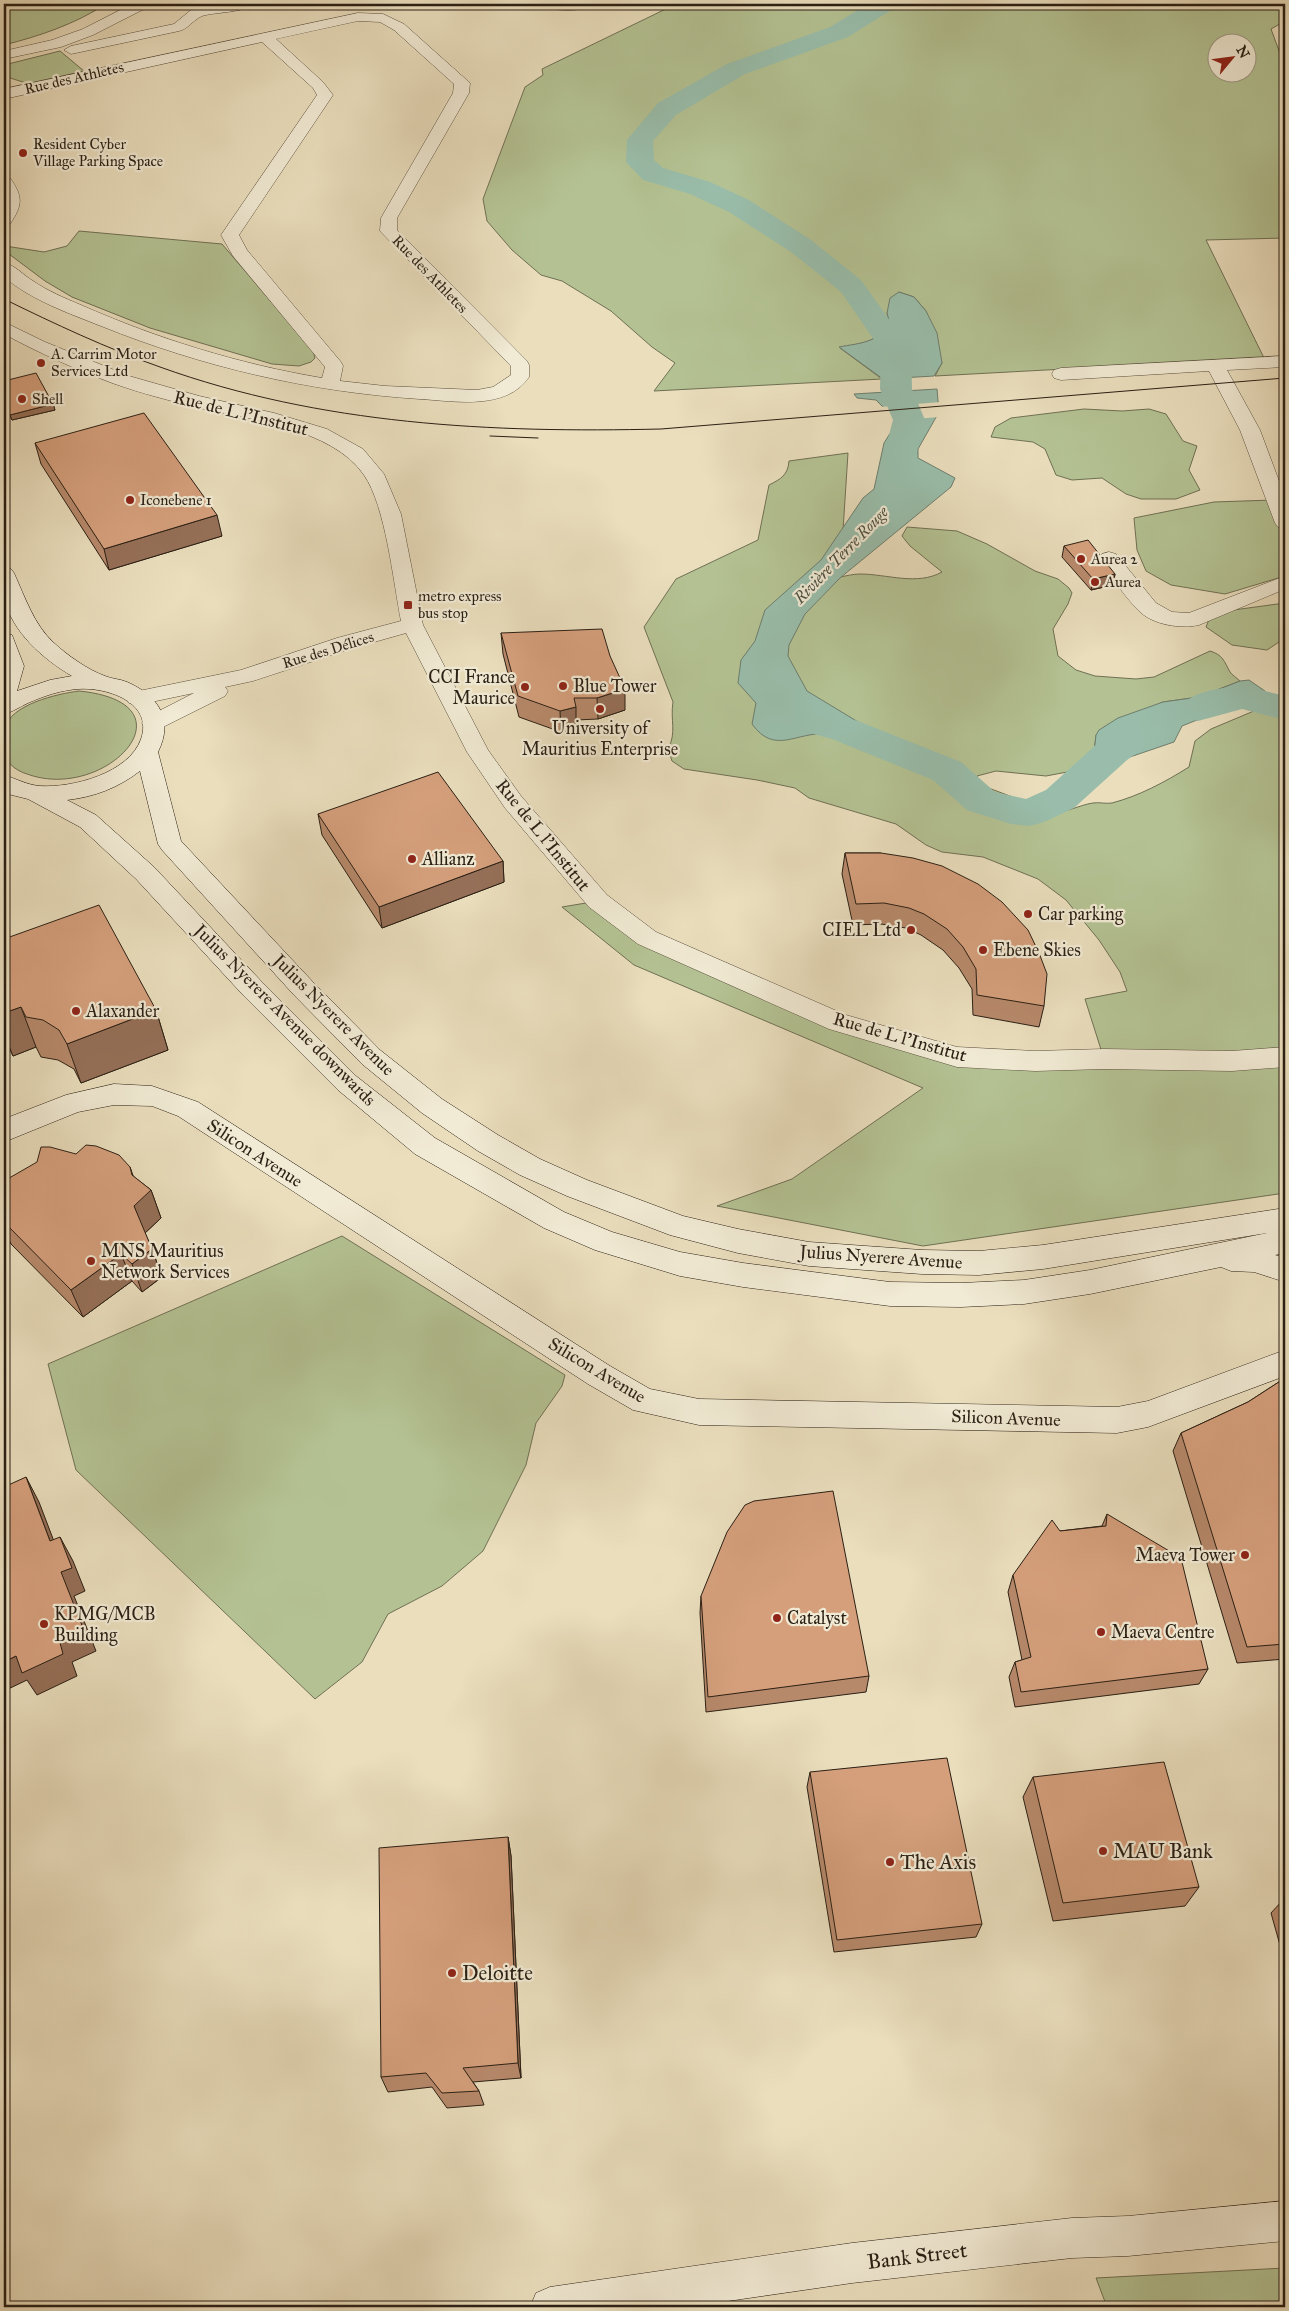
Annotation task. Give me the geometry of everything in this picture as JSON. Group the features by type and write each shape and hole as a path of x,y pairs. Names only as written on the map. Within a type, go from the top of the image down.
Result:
{"street":[{"path":"4,55 56,44 88,32 143,4"},
{"path":"71,50 179,27 196,13 244,4"},
{"path":"544,4 560,6 586,4"},
{"name":"Rue des Athletes","path":"4,94 52,82 358,17 383,18 399,27 462,84 461,93 389,218 388,231 520,365 520,377 512,386 498,393 479,396 397,393 330,385 237,366 130,333 20,282 4,268"},
{"path":"264,36 318,85 325,95 230,235 239,252 334,366 330,385"},
{"path":"4,181 12,192 13,200 5,216"},
{"name":"Rue de L l'Institut","path":"4,327 38,346 122,380 195,402 267,417 320,433 356,453 374,474 391,514 412,625 478,752 513,802 598,901 647,938 838,1022 958,1057 1035,1061 1104,1059 1232,1061 1285,1057"},
{"path":"1061,374 1285,361"},
{"path":"1216,366 1250,430 1285,523"},
{"path":"1109,558 1148,608 1168,618 1192,620 1285,582"},
{"path":"4,573 22,613 41,644 56,656 100,683"},
{"name":"Rue des Délices","path":"137,698 245,676 345,643 412,625"},
{"path":"4,640 13,666 4,698"},
{"name":"Rue des Délices","path":"153,723 245,676"},
{"path":"4,707 22,695 47,686 74,682 100,683 121,688 137,698 148,709 153,723 153,737 146,751 132,766 112,780 87,789 60,794 13,788"},
{"name":"Julius Nyerere Avenue","path":"146,751 170,844 317,1002 372,1057 432,1106 522,1162 577,1188 680,1227 738,1241 809,1254 922,1262 979,1263 1043,1257 1285,1219"},
{"name":"Julius Nyerere Avenue downwards","path":"13,788 88,821 145,873 252,988 347,1083 418,1141 554,1220 604,1242 689,1265 742,1275 890,1294 1024,1292 1143,1272 1285,1241"},
{"name":"Silicon Avenue","path":"4,1131 85,1100 122,1092 153,1096 188,1109 644,1401 699,1412 1117,1420 1155,1411 1285,1363"},
{"path":"1209,1258 1254,1260 1285,1270"},
{"name":"Bank Street","path":"550,2307 872,2261 1072,2238 1128,2236 1285,2220"}],"shaded area":[{"path":"4,4 106,4 82,18 57,29 4,45"},
{"path":"676,4 1285,4 1285,21 1271,29 1285,67 1285,238 1206,240 1266,362 1083,368 935,376 942,363 926,311 914,297 899,292 887,313 890,324 880,335 868,341 840,348 882,379 654,391 675,363 652,347 611,311 562,281 541,275 512,250 487,221 483,199 525,87 543,75 542,69"},
{"path":"60,51 84,71 29,84 4,76 4,65"},
{"path":"79,231 222,244 313,351 315,358 311,362 299,366 272,364 150,328 72,297 45,281 5,251 5,246 44,252 67,246"},
{"path":"1084,409 1122,411 1149,409 1166,414 1183,441 1197,446 1189,470 1200,490 1176,499 1141,499 1126,494 1102,478 1072,480 1056,475 1045,449 1033,442 991,437 995,427 1011,418"},
{"path":"848,453 840,577 870,574 912,579 932,576 942,572 910,546 902,536 907,527 957,531 987,544 1035,571 1058,579 1069,588 1072,593 1068,604 1053,629 1058,656 1076,670 1095,676 1136,679 1154,677 1210,651 1220,657 1231,673 1240,681 1199,697 1163,702 1096,735 1094,753 1083,769 1046,776 996,771 977,776 978,782 986,787 1052,812 1093,803 1110,803 1122,800 1152,788 1189,767 1195,741 1211,729 1261,708 1277,696 1285,698 1285,1193 923,1246 717,1206 792,1179 923,1088 634,965 562,907 598,901 710,965 957,1057 1104,1059 1085,999 1127,991 1120,972 1099,940 1066,900 1038,879 983,857 942,852 926,845 896,824 809,798 795,788 684,769 672,761 668,749 673,732 673,702 644,627 676,579 758,540 769,485 783,476 789,461"},
{"path":"1273,500 1285,532 1285,576 1225,594 1171,585 1146,571 1137,550 1134,518 1214,502"},
{"path":"1285,603 1285,638 1267,650 1232,645 1206,627 1210,617 1226,611"},
{"path":"79,691 114,699 133,713 136,730 128,748 110,764 85,775 57,779 27,774 14,767 4,753 4,729 8,720 25,707 36,702"},
{"path":"342,1236 565,1375 562,1386 536,1423 526,1465 483,1551 442,1586 388,1614 362,1662 315,1699 76,1470 48,1364"},
{"path":"1285,2268 1285,2307 1107,2307 1096,2278"}],"water":[{"path":"899,292 914,297 926,311 937,333 942,363 934,376 883,379 839,347 868,341 880,335 890,324 887,313 890,298"},
{"path":"937,389 939,412 918,449 918,458 955,478 951,487 840,578 805,614 789,645 788,656 807,691 878,734 877,747 827,734 816,734 787,740 769,739 752,724 756,703 738,683 741,660 755,641 765,610 821,560 863,498 874,489 884,443 894,427 894,418 876,400 857,398 854,394"},
{"path":"1249,680 1265,691 1266,697 1254,704 1227,708 1182,726 1174,742 1127,758 1107,772 1090,774 1083,769 1094,753 1096,735 1099,730 1118,718 1163,702 1199,697 1240,681"}],"pier":[{"path":"940,402 941,412 939,417 891,421 880,407"}],"building":[{"name":"Shell","path":"36,373 53,404 10,415 4,403 4,381"},
{"name":"Iconebene 1","path":"144,413 217,515 104,549 35,443"},
{"path":"1088,540 1115,574 1093,579 1064,546"},
{"name":"Blue Tower","path":"602,629 610,656 625,689 597,698 574,698 576,707 560,711 518,696 501,633"},
{"name":"Allianz","path":"438,772 503,861 379,907 318,814"},
{"name":"Ebene Skies","path":"845,853 881,853 913,858 942,866 978,884 1002,902 1028,930 1039,953 1047,974 1044,1006 977,995 976,969 963,947 947,929 924,914 909,908 884,903 856,904"},
{"path":"99,905 156,1010 67,1044 59,1030 43,1020 26,1017 21,1007 4,1013 4,939"},
{"name":"MNS Mauritius Network Services","path":"86,1145 96,1146 119,1155 130,1167 132,1175 151,1190 134,1206 152,1249 132,1264 121,1254 71,1290 4,1222 4,1181 37,1162 41,1147 50,1147 76,1154"},
{"name":"Maeva Tower","path":"1285,1378 1285,1644 1247,1647 1181,1433 1248,1402"},
{"name":"KPMG/MCB Building","path":"26,1477 50,1541 60,1537 72,1568 61,1572 83,1628 59,1639 63,1654 22,1673 16,1656 4,1662 4,1487"},
{"name":"Catalyst","path":"833,1491 869,1676 708,1697 701,1596 727,1532 745,1505 754,1501"},
{"name":"Maeva Centre","path":"1107,1514 1181,1558 1208,1669 1021,1692 1015,1662 1031,1657 1013,1575 1052,1520 1060,1531 1106,1526"},
{"name":"The Axis","path":"947,1758 982,1924 837,1940 810,1772"},
{"name":"MAU Bank","path":"1164,1762 1199,1887 1063,1903 1033,1777"},
{"name":"Deloitte","path":"508,1837 518,2063 463,2068 479,2091 442,2093 426,2073 381,2077 379,1848"}],"waterway":[{"name":"Rivière Terre Rouge","path":"884,4 839,32 736,69 667,109 640,140 640,162 653,174 700,188 739,206 801,246 851,286 896,350 896,389 909,420 901,450"},
{"name":"Rivière Terre Rouge","path":"1198,709 1216,702 1242,697 1285,708"},
{"name":"Rivière Terre Rouge","path":"816,722 845,730 947,771 981,801 1011,811 1030,813 1060,799 1113,751 1137,734"}],"tram line":[{"path":"4,299 120,352 221,386 282,402 345,413 471,426 534,429 661,429 1285,378"},
{"path":"490,436 538,438"}],"place":[{"name":"Resident Cyber Village Parking Space","path":"23,153"},
{"name":"A. Carrim Motor Services Ltd","path":"41,363"},
{"name":"Shell","path":"22,399"},
{"name":"Iconebene 1","path":"130,500"},
{"name":"Aurea 2","path":"1081,559"},
{"name":"Aurea","path":"1095,582"},
{"name":"metro express bus stop","path":"408,605"},
{"name":"Blue Tower","path":"563,686"},
{"name":"CCI France Maurice","path":"525,687"},
{"name":"University of Mauritius Enterprise","path":"600,709"},
{"name":"Allianz","path":"412,859"},
{"name":"Car parking","path":"1028,914"},
{"name":"CIEL Ltd","path":"911,930"},
{"name":"Ebene Skies","path":"983,950"},
{"name":"Alaxander","path":"76,1011"},
{"name":"MNS Mauritius Network Services","path":"91,1261"},
{"name":"Maeva Tower","path":"1245,1555"},
{"name":"Catalyst","path":"777,1618"},
{"name":"KPMG/MCB Building","path":"44,1624"},
{"name":"Maeva Centre","path":"1101,1632"},
{"name":"MAU Bank","path":"1103,1851"},
{"name":"The Axis","path":"890,1862"},
{"name":"Deloitte","path":"452,1973"}]}
